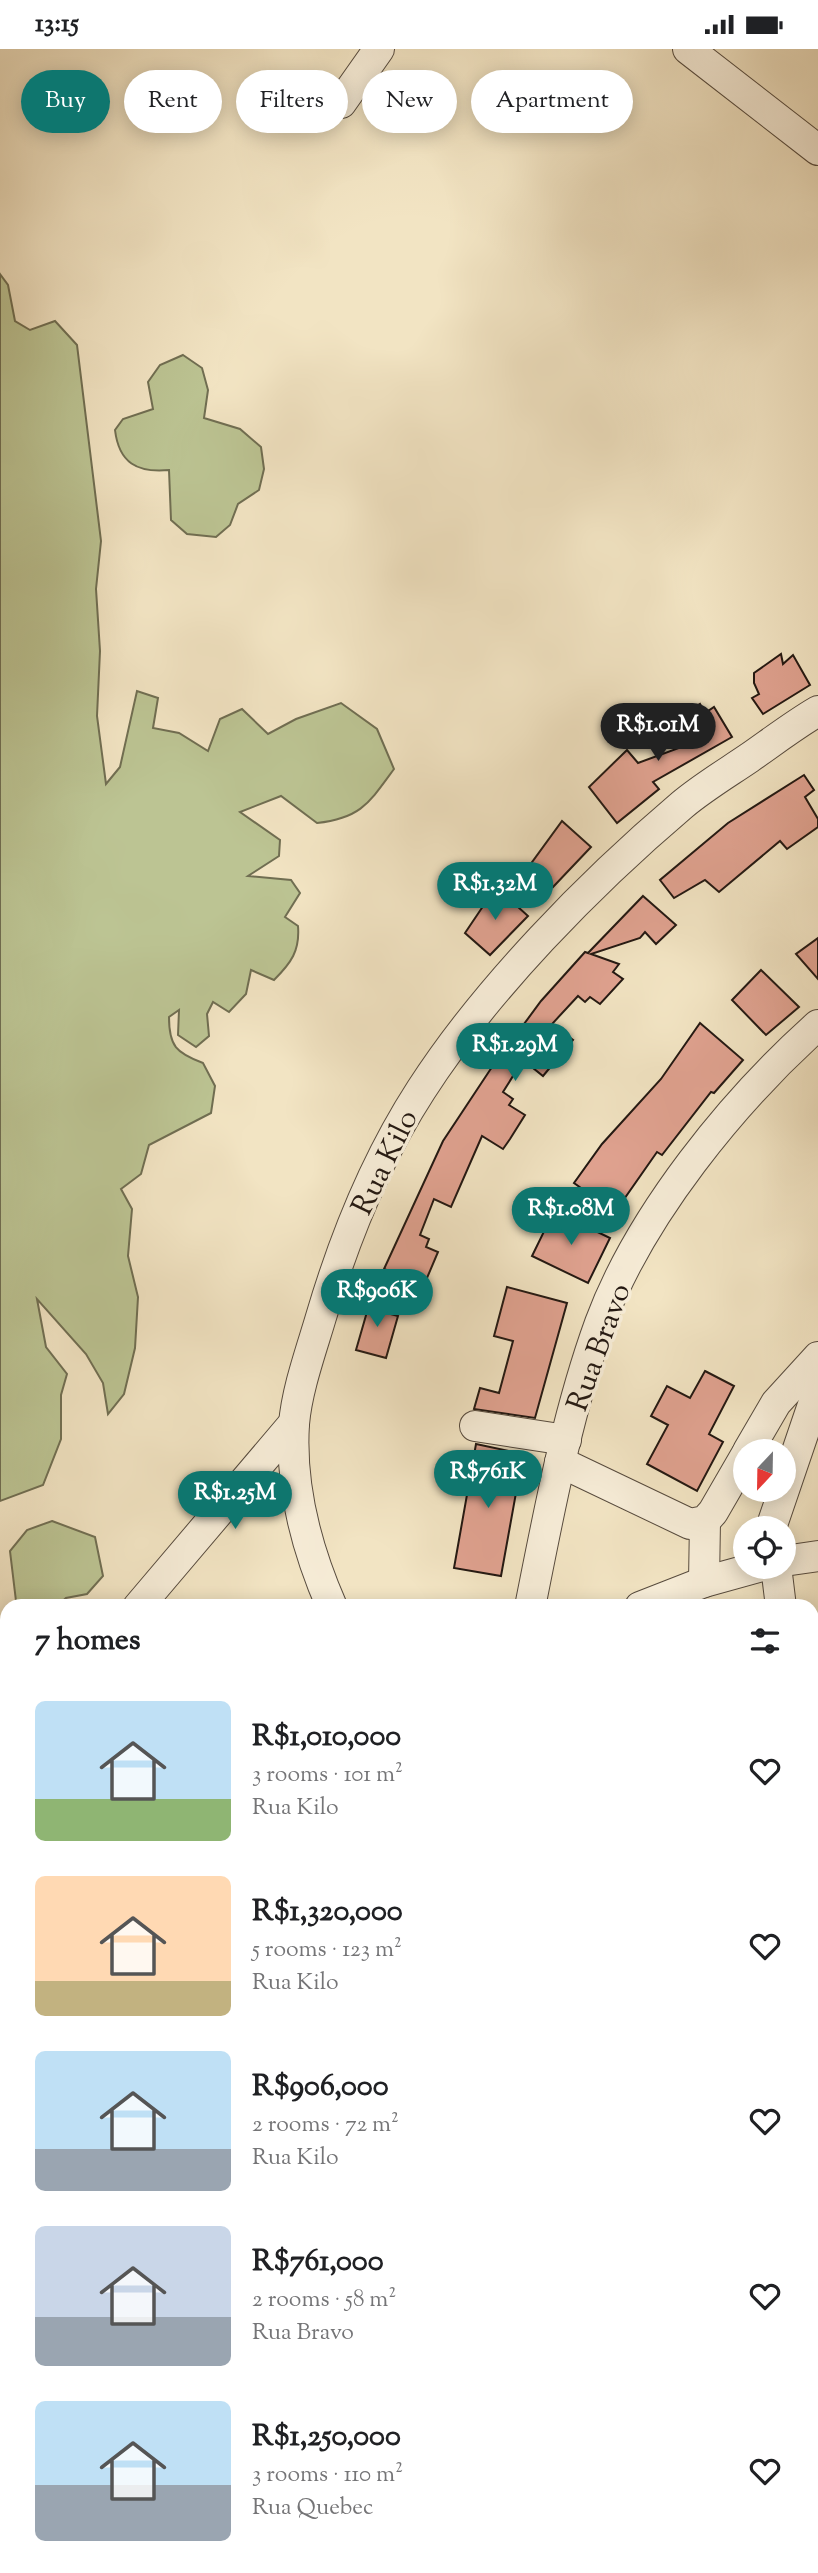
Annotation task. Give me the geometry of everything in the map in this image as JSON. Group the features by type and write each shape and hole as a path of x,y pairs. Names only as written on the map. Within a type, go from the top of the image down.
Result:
{"street":[{"path":"348,93 379,49"},
{"path":"688,49 818,150"},
{"name":"Rua Kilo","path":"329,1599 303,1527 294,1423 309,1358 349,1235 382,1161 420,1091 471,1022 530,953 683,804 818,711"},
{"name":"Rua Bravo","path":"532,1599 563,1451 600,1322 635,1251 686,1172 728,1115 776,1062 818,1025"},
{"path":"755,1439 776,1403 818,1357"},
{"path":"775,1516 818,1390"},
{"path":"145,1599 294,1423"},
{"path":"475,1426 563,1451 690,1524 705,1521"},
{"path":"704,1582 705,1521 733,1476"},
{"path":"796,1559 818,1556"},
{"path":"660,1599 733,1574"},
{"path":"778,1579 780,1599"}],"green space":[{"path":"0,274 8,285 15,321 30,330 55,321 77,345 101,541 96,589 100,651 97,716 106,784 120,767 137,691 158,698 153,728 179,733 208,751 220,719 242,709 268,734 296,719 341,703 377,729 394,769 363,807 332,821 317,823 281,796 240,812 280,840 279,856 248,876 291,880 300,893 285,917 298,926 296,950 290,962 274,980 251,970 246,994 229,1012 213,1002 207,1014 209,1036 196,1047 178,1035 179,1010 169,1017 171,1035 176,1047 186,1056 203,1063 215,1086 211,1113 149,1145 141,1174 121,1189 132,1209 128,1256 138,1297 135,1348 124,1394 108,1414 103,1383 86,1354 37,1299 46,1347 67,1374 61,1395 61,1439 43,1485 0,1501"},
{"path":"183,355 202,368 208,390 204,418 240,429 261,447 264,469 259,490 238,504 230,525 216,537 187,534 171,520 169,470 148,470 132,464 121,451 115,430 123,419 153,409 148,382 160,365"},
{"path":"52,1521 95,1537 103,1576 87,1594 65,1599 16,1599 10,1551 27,1530"}],"building":[{"path":"781,654 783,664 793,655 810,685 763,714 752,698 759,694 754,683 754,673"},
{"path":"700,704 705,713 714,707 732,737 653,782 659,789 617,823 589,787 627,750 638,763 679,748 674,735 683,714"},
{"path":"804,775 814,790 805,797 818,819 818,827 787,849 780,841 719,892 705,880 674,898 660,880 728,823"},
{"path":"562,821 591,847 553,887 530,865"},
{"path":"496,887 528,916 490,955 465,933"},
{"path":"643,896 676,925 656,944 645,932 640,938 591,954 619,964 613,972 623,979 600,1004 590,997 585,1002 578,996 552,1024 573,1040 543,1076 523,1060 503,1092 513,1099 509,1105 525,1115 510,1139 503,1149 482,1136 451,1207 434,1199 420,1235 429,1239 426,1247 438,1252 424,1285 384,1269 443,1141 490,1070 541,1001 585,952 588,953"},
{"path":"818,938 818,979 796,954"},
{"path":"761,970 799,1007 766,1035 732,1000"},
{"path":"700,1023 743,1060 714,1093 711,1092 662,1155 657,1152 615,1212 574,1183 602,1144 661,1079"},
{"path":"554,1211 610,1238 588,1283 532,1256"},
{"path":"507,1287 567,1303 535,1418 474,1409 480,1388 499,1393 513,1341 494,1336"},
{"path":"371,1298 390,1303 387,1313 398,1316 386,1358 356,1350"},
{"path":"705,1371 734,1386 709,1434 723,1442 697,1491 647,1464 668,1425 651,1416 667,1386 690,1398"},
{"path":"476,1444 523,1454 501,1576 454,1568"}]}
